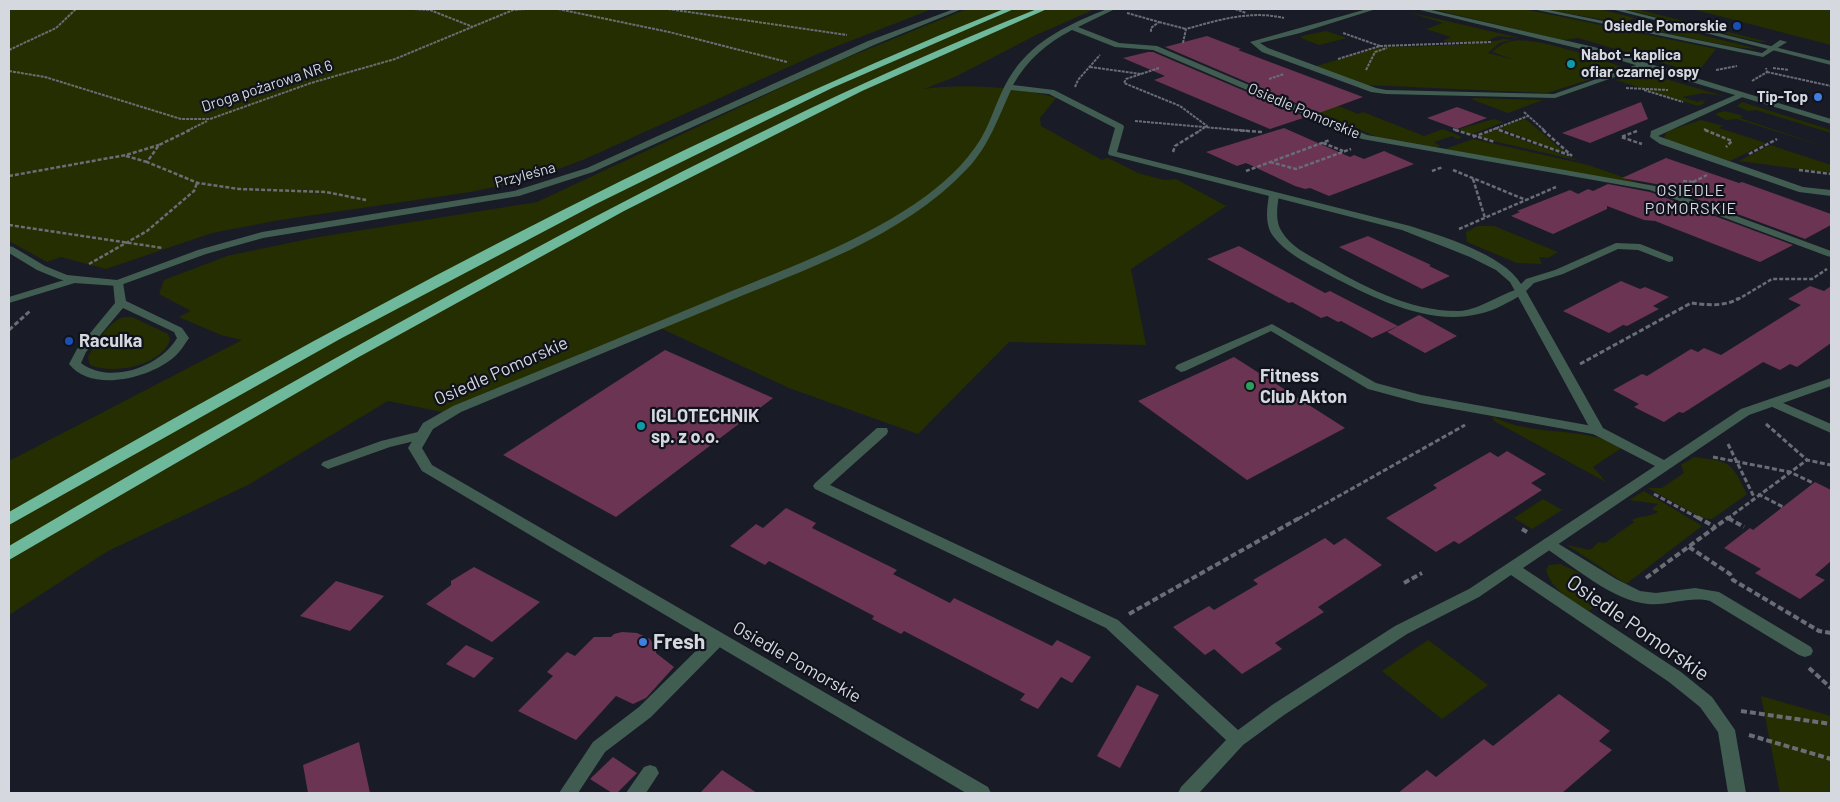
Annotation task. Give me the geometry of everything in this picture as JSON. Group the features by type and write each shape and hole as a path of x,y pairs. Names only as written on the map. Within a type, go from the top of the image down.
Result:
{"highway":[{"path":"9,520 289,361 621,186 857,73 1010,9"},
{"path":"9,554 328,368 646,194 758,137 880,80 1043,9"}],"street":[{"name":"Przyleśna","path":"74,280 118,283 202,252 262,235 321,224 486,200 559,182 871,42 959,9"},
{"name":"Osiedle Pomorskie","path":"982,793 427,468 415,448 428,426 457,409 810,264 861,240 905,214 958,172 982,145 993,126 1008,87 1022,65 1036,50 1071,28 1112,9"},
{"path":"1373,9 1305,30 1254,42 1265,50 1380,91 1554,96 1645,65"},
{"path":"1419,9 1569,44 1645,65 1831,122"},
{"path":"1535,9 1763,55 1783,42"},
{"path":"1614,9 1831,63"},
{"path":"1645,9 1812,49"},
{"name":"Osiedle Pomorskie","path":"1071,28 1118,45 1154,48 1365,137 1652,188 1831,254"},
{"path":"1008,87 1051,92 1120,127 1112,153 1406,228 1436,239 1500,268 1511,276 1567,372 1598,431"},
{"path":"1743,95 1654,133 1654,136 1663,142 1802,190 1831,193"},
{"path":"1274,195 1272,210 1276,232 1285,245 1307,259 1392,301 1425,310 1473,313 1520,291 1530,281 1559,272 1616,246 1640,247 1669,258"},
{"path":"9,249 41,268 74,280"},
{"path":"9,300 74,280"},
{"path":"118,283 121,303 81,350 75,364 81,372 95,377 130,373 153,366 180,347 183,338 178,330 121,303"},
{"path":"1181,368 1272,327 1372,386 1420,399 1598,431 1664,465"},
{"path":"1187,793 1238,740 1278,710 1401,630 1474,593 1550,544 1685,451 1750,410 1831,382"},
{"path":"1774,403 1831,430"},
{"path":"882,431 820,486 1112,624 1238,740"},
{"path":"328,465 386,444 422,435"},
{"path":"1550,544 1627,592 1644,598 1662,599 1698,592 1714,596 1805,651"},
{"name":"Osiedle Pomorskie","path":"1512,569 1675,677 1706,702 1726,730 1737,793"},
{"path":"568,793 599,747 645,712 718,639"},
{"path":"635,793 650,773"}],"path":[{"path":"9,50 56,27 71,17 76,9"},
{"path":"414,9 430,10 474,27"},
{"name":"Droga pożarowa NR 6","path":"9,71 45,77 181,119 210,119 311,82 395,59 515,10 527,9"},
{"path":"558,9 669,32 812,69"},
{"path":"668,9 851,35"},
{"path":"1235,9 1246,13"},
{"path":"1159,22 1186,29 1246,13 1270,13 1301,24 1305,30"},
{"path":"1185,46 1182,41 1186,29"},
{"path":"1438,40 1445,43"},
{"path":"1375,48 1495,41"},
{"path":"1075,90 1078,80 1097,57 1118,45"},
{"path":"1380,46 1392,47"},
{"path":"1368,71 1365,68 1375,52 1384,48"},
{"path":"1183,60 1126,79 1124,83 1187,110 1207,126"},
{"path":"1089,67 1142,74"},
{"path":"1767,72 1831,86"},
{"path":"1608,78 1708,110"},
{"path":"1620,88 1676,90"},
{"path":"1554,96 1522,110 1572,156"},
{"path":"1464,140 1528,116"},
{"path":"1129,118 1137,122 1207,126 1262,132"},
{"path":"9,176 126,155 159,145 210,119"},
{"path":"1244,171 1331,140 1322,119"},
{"path":"1179,158 1172,152 1175,146 1207,126"},
{"path":"1495,128 1578,159"},
{"path":"1453,129 1472,137"},
{"path":"1764,146 1777,139"},
{"path":"1322,143 1343,152"},
{"path":"147,162 159,145"},
{"path":"1270,162 1296,169 1353,148"},
{"path":"126,155 197,183 238,189 326,192 375,202"},
{"path":"1436,164 1526,200"},
{"path":"1436,239 1579,176"},
{"path":"1473,178 1479,204 1485,218"},
{"path":"63,277 113,252 147,231 194,191 197,183"},
{"path":"9,225 170,248"},
{"path":"1567,372 1691,303 1712,305 1734,302 1772,280 1812,279 1831,266"},
{"path":"1750,410 1807,460 1831,465"},
{"path":"1112,624 1490,411"},
{"path":"1720,428 1754,497"},
{"path":"1685,451 1790,472 1813,484"},
{"path":"1638,584 1758,494 1807,460"},
{"path":"1758,494 1783,507"},
{"path":"1659,497 1715,528"},
{"path":"1728,518 1744,527"},
{"path":"1522,529 1527,532"},
{"path":"1689,547 1730,574 1732,580 1819,631 1831,633"},
{"path":"1404,583 1422,573"},
{"path":"1805,651 1809,669 1831,688"},
{"path":"1741,711 1831,724"},
{"path":"1746,734 1831,759"}],"green space":[{"path":"9,9 932,9 817,54 585,159 529,180 470,192 280,220 212,233 106,269 61,257 47,262 9,241"},
{"path":"967,9 1095,9 1036,35 957,76 924,89 955,86 990,87 1025,91 1056,98 1040,118 1041,126 1102,160 1108,158 1138,173 1164,180 1176,179 1226,206 1131,269 1146,345 1009,342 918,434 789,388 656,326 447,413 388,401 248,485 108,551 9,615 9,461 242,340 221,335 179,317 191,311 159,294 164,280 227,256 313,238 537,202 834,63"},
{"path":"1432,9 1524,9 1716,49 1697,73 1578,38 1562,40"},
{"path":"1542,9 1599,9 1635,18 1623,23"},
{"path":"1624,9 1636,9 1768,42 1759,42"},
{"path":"1692,9 1831,9 1831,45"},
{"path":"1408,12 1520,38 1498,36 1485,42 1447,42 1443,41 1451,37 1426,29 1443,23"},
{"path":"1638,20 1758,49 1735,47 1627,25"},
{"path":"1326,31 1347,38 1319,45 1301,38 1301,36"},
{"path":"1503,39 1512,40 1499,43 1488,53 1515,60 1492,52 1506,43 1523,40 1552,45 1626,68 1547,93 1366,85 1313,67 1387,45 1445,45 1482,43"},
{"path":"1639,71 1723,96 1703,93 1682,97 1697,102 1707,99 1702,102 1705,103 1698,106 1616,80"},
{"path":"1273,79 1358,114 1363,112 1424,136 1443,129 1462,137 1458,139 1452,136 1434,142 1440,146 1436,147 1377,137 1254,85"},
{"path":"1471,99 1543,100 1508,113"},
{"path":"1742,102 1831,130 1831,133 1756,110 1748,111 1737,106"},
{"path":"1725,111 1743,116 1740,118 1831,149 1737,119 1726,120 1716,115"},
{"path":"1494,119 1504,122 1470,135 1459,129"},
{"path":"1524,119 1528,121 1567,154 1499,128"},
{"path":"1701,120 1723,126 1719,128 1766,143 1730,161 1670,142 1664,137 1668,131"},
{"path":"1495,130 1580,161 1476,137"},
{"path":"1473,139 1588,165 1637,182 1639,185 1445,149"},
{"path":"1770,145 1831,165 1831,173 1739,161"},
{"path":"1478,226 1494,226 1558,252 1548,258 1539,257 1542,264 1517,263 1467,242 1466,232"},
{"path":"123,317 132,317 168,334 170,340 165,349 147,362 135,366 111,369 90,365 88,357 98,340 108,328"},
{"path":"1492,416 1524,427 1591,436 1623,447 1593,467 1606,482 1494,421"},
{"path":"1694,457 1728,464 1746,492 1746,495 1712,519 1702,518 1648,488 1662,488 1684,473 1681,465"},
{"path":"1644,491 1702,526 1626,584 1567,545 1590,550 1599,542 1605,543 1634,522 1632,520 1658,512 1652,509 1658,504 1629,500"},
{"path":"1543,499 1562,510 1532,529 1514,518"},
{"path":"1560,564 1580,573 1573,578 1605,598 1589,611 1563,594 1553,584 1546,570 1549,565"},
{"path":"1428,640 1488,685 1442,719 1382,671"},
{"path":"1761,696 1831,716 1831,793 1780,793"}],"building":[{"path":"1207,36 1241,49 1238,50 1363,97 1319,113 1165,47"},
{"path":"1153,52 1306,117 1270,129 1154,80 1165,76 1123,58"},
{"path":"1641,102 1648,119 1590,143 1562,133"},
{"path":"1457,107 1487,118 1457,129 1427,118"},
{"path":"1284,128 1350,157 1354,155 1364,159 1384,151 1414,164 1329,196 1310,188 1305,189 1295,186 1246,163 1237,166 1206,152"},
{"path":"1666,158 1739,183 1742,182 1831,214 1831,225 1805,239 1656,184 1622,178"},
{"path":"1608,184 1650,192 1793,245 1760,262 1655,221 1644,220 1607,206 1607,209 1553,234 1511,216 1520,212 1517,211 1570,190 1578,194 1588,189 1593,191"},
{"path":"1368,236 1431,265 1429,266 1450,276 1422,289 1339,247"},
{"path":"1239,246 1325,293 1330,291 1398,326 1372,338 1341,321 1338,322 1327,316 1321,318 1292,302 1289,303 1207,259"},
{"path":"1621,281 1640,289 1645,287 1669,297 1653,306 1659,309 1609,333 1563,311"},
{"path":"1810,286 1824,291 1831,286 1831,343 1797,367 1790,364 1780,370 1763,362 1688,410 1683,413 1679,412 1664,422 1634,407 1639,404 1613,390 1642,374 1647,376 1691,349 1698,352 1704,348 1721,355 1801,305 1788,299"},
{"path":"1419,315 1457,336 1425,353 1387,332"},
{"name":"IGLOTECHNIK sp. z o.o.","path":"665,350 773,398 616,517 503,455"},
{"path":"1234,357 1345,428 1247,480 1138,401"},
{"path":"1507,451 1546,474 1531,483 1542,490 1459,544 1454,541 1436,552 1386,518 1437,488 1433,485 1490,452 1498,457"},
{"path":"1815,482 1831,490 1831,561 1815,575 1825,580 1800,599 1755,573 1761,569 1724,548 1750,528 1753,530"},
{"path":"786,508 816,523 812,528 897,570 893,574 950,603 954,598 1052,646 1057,640 1091,657 1072,683 1061,677 1038,709 1020,700 1025,694 904,631 901,634 872,619 874,616 769,561 765,565 730,546 756,524 763,528"},
{"path":"1325,538 1334,545 1345,538 1382,565 1318,607 1324,612 1275,643 1282,649 1242,674 1214,649 1205,655 1173,627 1209,606 1214,610 1258,584 1253,580"},
{"path":"474,567 540,602 492,642 426,604 451,585 451,581"},
{"path":"336,581 384,596 350,631 300,616"},
{"path":"622,632 637,633 650,639 656,648 656,653 674,667 646,698 633,704 616,696 576,740 518,711 553,676 547,672 567,652 575,656 594,637 611,637"},
{"path":"466,645 494,658 474,678 446,664"},
{"path":"1137,685 1159,695 1120,768 1097,756"},
{"path":"1559,694 1610,731 1599,741 1612,750 1562,793 1398,793 1427,770 1436,777 1484,739 1493,746"},
{"path":"359,742 370,793 308,793 303,765"},
{"path":"613,757 637,773 617,793 612,793 590,779"},
{"path":"722,770 757,793 700,793"}],"place":[{"name":"Osiedle Pomorskie","path":"1737,26"},
{"name":"Nabot - kaplica ofiar czarnej ospy","path":"1571,64"},
{"name":"Tip-Top","path":"1818,97"},
{"name":"Raculka","path":"69,341"},
{"name":"Fitness Club Akton","path":"1250,386"},
{"name":"IGLOTECHNIK sp. z o.o.","path":"641,426"},
{"name":"Fresh","path":"643,642"}],"district":[{"name":"OSIEDLE POMORSKIE","path":"1691,200"}]}
